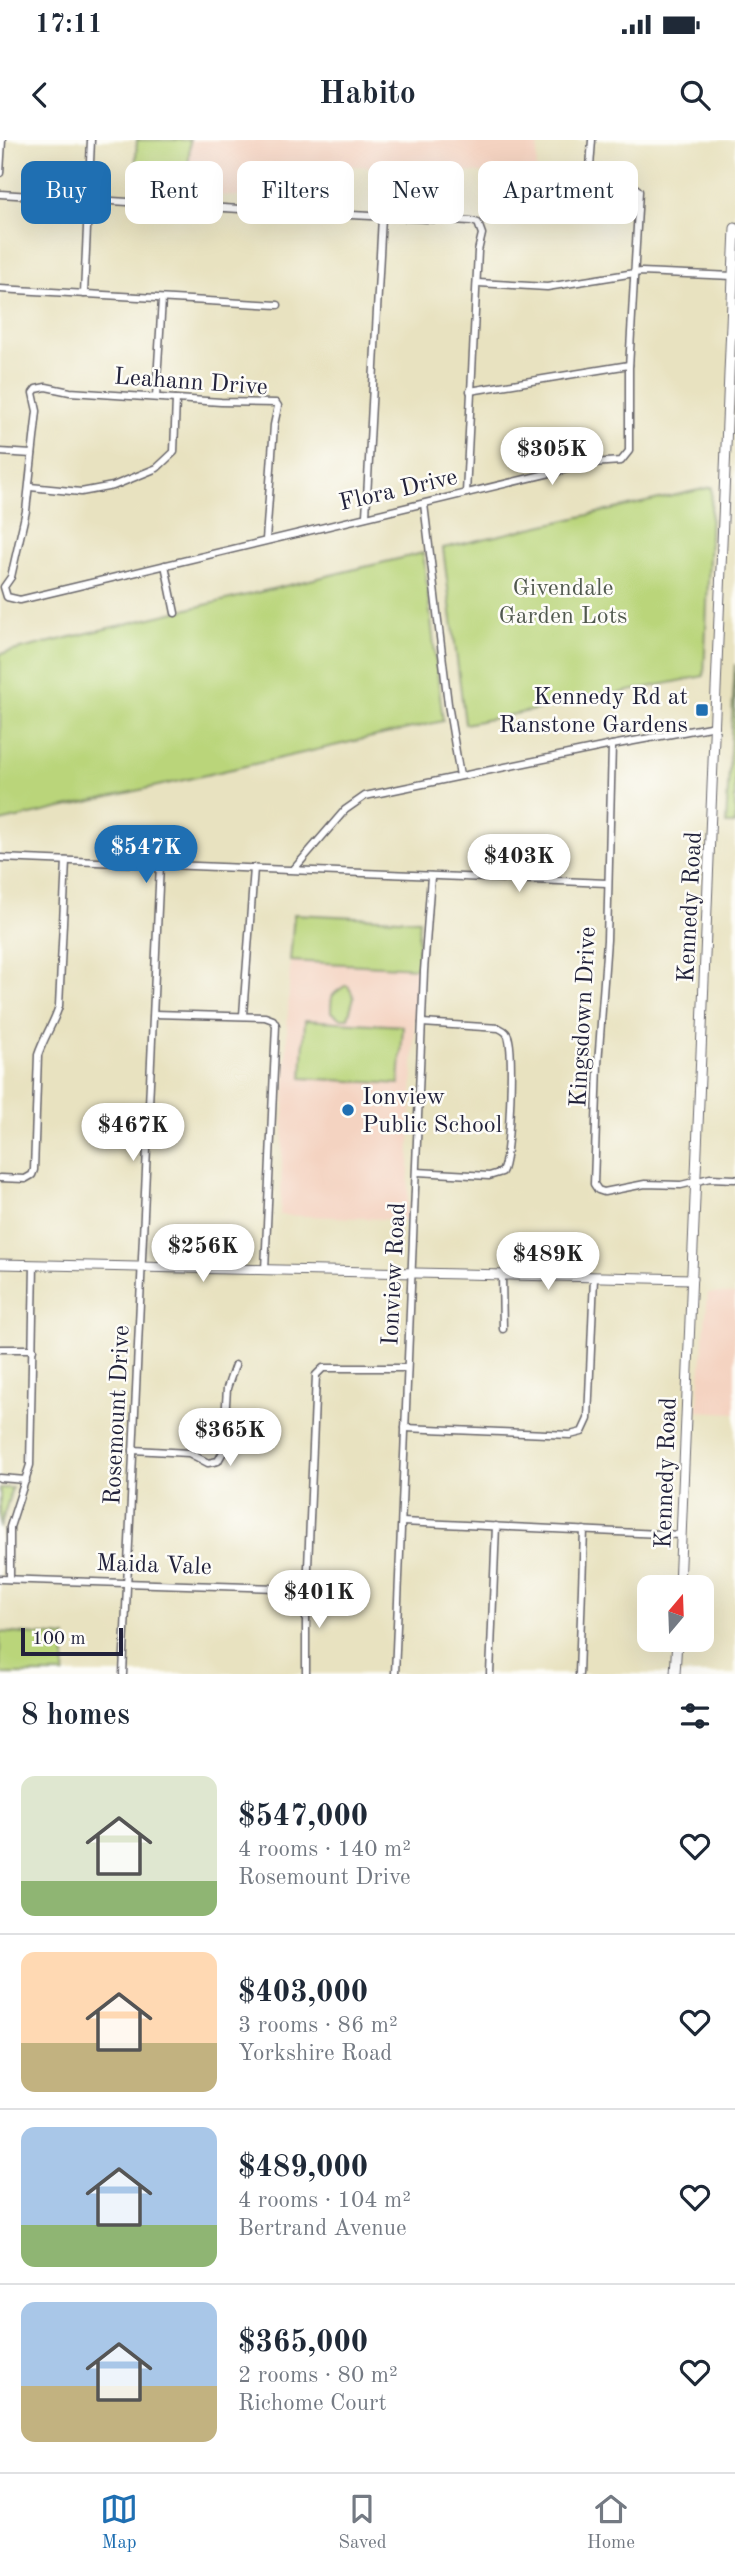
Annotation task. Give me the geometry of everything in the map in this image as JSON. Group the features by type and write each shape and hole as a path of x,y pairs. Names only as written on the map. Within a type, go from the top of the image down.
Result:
{"main road":[{"name":"Kennedy Road","path":"679,1575 735,228"},
{"path":"0,1264 692,1279"},
{"path":"676,1674 677,1652"}],"street":[{"path":"0,173 2,140"},
{"path":"90,161 91,140"},
{"name":"Flora Drive","path":"32,454 30,487 21,541 11,577 4,587 10,600 20,600 592,463 621,461 626,457 629,448 629,366 639,191 628,181 602,182 593,178 590,167 592,140"},
{"path":"0,194 21,195"},
{"path":"111,200 368,216"},
{"path":"464,221 480,225 482,234 478,251 466,493"},
{"path":"84,294 87,224"},
{"path":"366,516 382,224"},
{"path":"478,283 547,288 634,273 733,276"},
{"path":"0,289 278,305"},
{"path":"156,397 162,299"},
{"path":"470,391 629,366"},
{"name":"Leahann Drive","path":"32,454 37,411 33,397 36,389 46,387 176,399 256,403 271,401 278,405 274,425 266,540"},
{"path":"30,487 82,492 129,481 157,468 174,452 176,399"},
{"path":"0,453 32,454"},
{"path":"424,504 448,704 460,776"},
{"path":"165,565 175,612"},
{"path":"294,869 345,810 356,801 381,791 716,726"},
{"name":"Kingsdown Drive","path":"612,745 604,995 592,1178 598,1190 604,1192 628,1186 681,1185 696,1181"},
{"path":"0,858 607,883"},
{"path":"0,1178 25,1179 32,1175 34,1170 38,1055 54,1023 59,1006 66,861"},
{"name":"Rosemount Drive","path":"123,1674 160,864"},
{"path":"243,1015 254,867"},
{"name":"Ionview Road","path":"395,1674 422,1023 431,876"},
{"path":"154,1014 243,1015 270,1018 276,1025 265,1270"},
{"path":"417,1172 489,1176 502,1172 506,1161 509,1093 510,1046 505,1030 422,1023"},
{"path":"696,1181 713,1178 735,1180"},
{"path":"10,1579 10,1527 30,1465 34,1265"},
{"path":"502,1276 503,1329"},
{"path":"405,1428 570,1435 583,1432 588,1419 594,1278"},
{"path":"0,1349 33,1349"},
{"path":"133,1450 189,1453 208,1463 218,1461 223,1452 227,1388 235,1364"},
{"path":"306,1674 316,1376 323,1368 335,1366 408,1368"},
{"path":"0,1478 26,1480"},
{"path":"402,1522 681,1535"},
{"path":"491,1674 496,1526"},
{"path":"579,1674 584,1530"},
{"name":"Maida Vale","path":"0,1578 307,1589"}],"shaded area":[{"path":"190,140 538,140 537,161 478,161 478,173 464,172 464,161 368,161 368,167 354,166 354,161 237,161 237,196 223,195 223,161 189,161"},
{"name":"Ionview Public School","path":"290,961 417,968 407,1220 280,1215"},
{"path":"708,1293 735,1294 735,1413 697,1411"}],"green space":[{"path":"137,140 190,140 189,161 136,161"},
{"name":"Givendale Garden Lots","path":"712,487 704,676 465,724 443,548"},
{"path":"423,553 443,721 0,822 0,654"},
{"path":"735,664 735,824 726,824"},
{"path":"294,914 419,920 417,968 290,961"},
{"path":"348,986 354,997 348,1018 340,1018 331,1012 332,998 334,993"},
{"path":"305,1020 403,1026 399,1084 302,1078"},
{"path":"0,1488 12,1488 0,1528"},
{"path":"0,1632 66,1637 64,1674 0,1674"}],"place":[{"name":"Kennedy Rd at Ranstone Gardens","path":"702,710"},
{"name":"Ionview Public School","path":"348,1110"}]}
